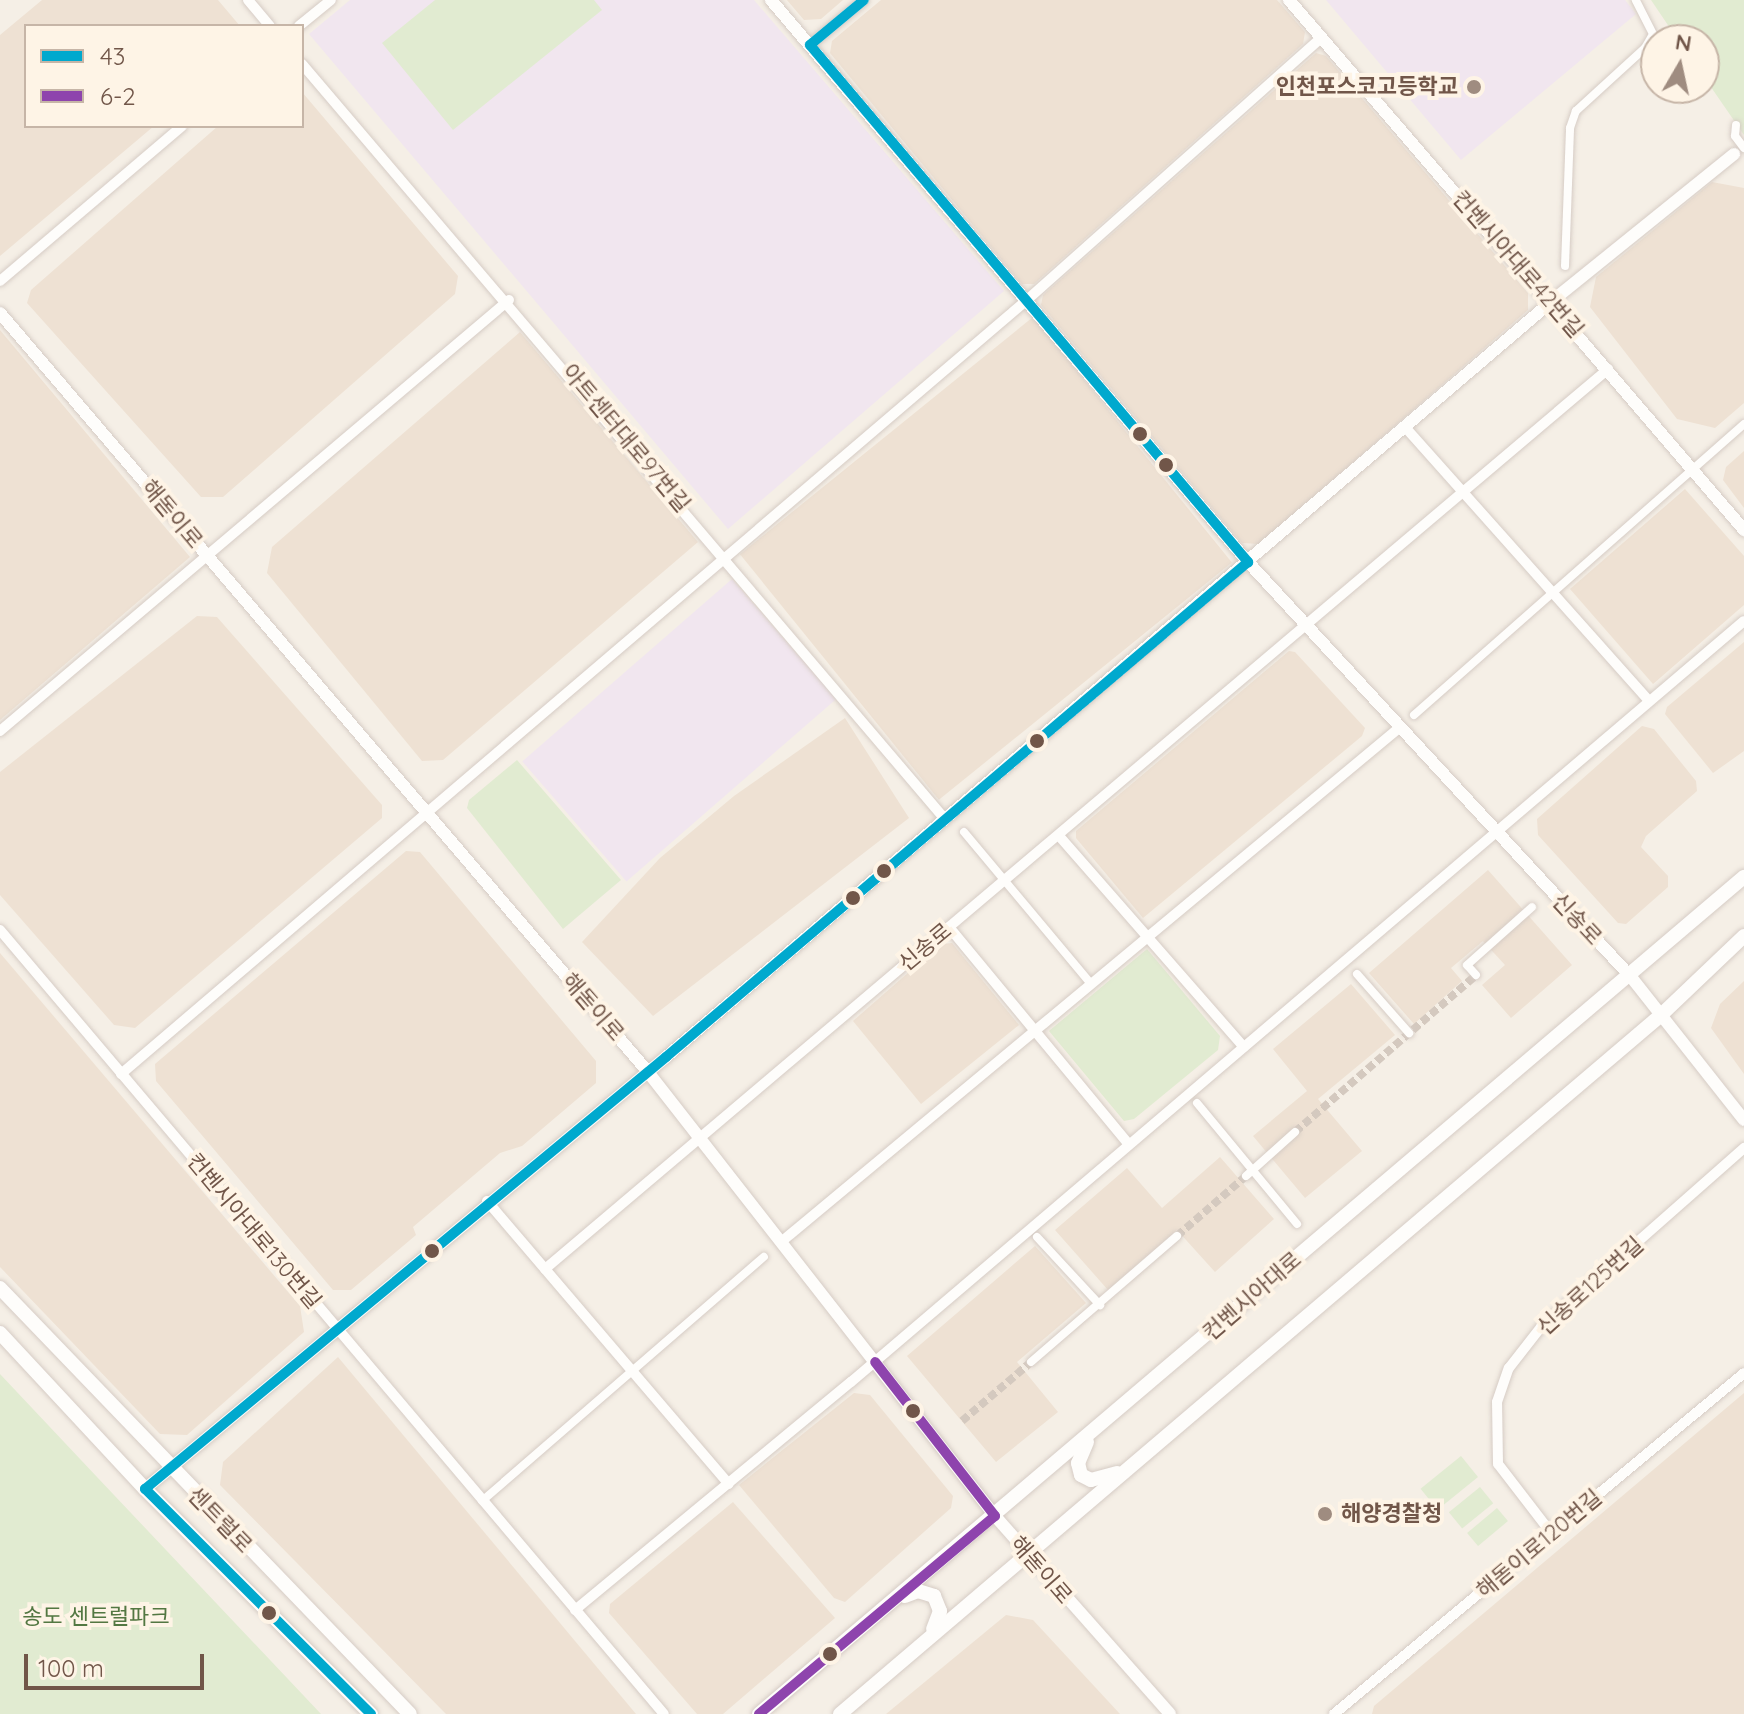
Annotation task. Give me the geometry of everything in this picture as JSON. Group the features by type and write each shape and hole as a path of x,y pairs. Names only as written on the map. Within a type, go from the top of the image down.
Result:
{"main road":[{"name":"컨벤시아대로","path":"759,1714 891,1606 1631,977 1744,877"},
{"path":"840,1714 1660,1016 1744,936"},
{"name":"센트럴로","path":"0,1288 410,1714"},
{"name":"센트럴로","path":"0,1333 145,1489 371,1714"},
{"path":"1098,1428 1082,1451 1079,1472 1091,1480 1128,1467"},
{"path":"891,1606 918,1591 934,1596 940,1618 926,1639"}],"street":[{"path":"248,0 268,24"},
{"path":"301,24 331,0"},
{"name":"신송로","path":"771,0 1248,562 1631,977 1744,1120"},
{"path":"810,45 864,0"},
{"name":"컨벤시아대로42번길","path":"1289,0 1552,301 1744,530"},
{"path":"1565,266 1570,128 1576,111 1645,48 1653,34 1636,0"},
{"path":"121,1074 1027,300 1321,38"},
{"name":"아트센터대로97번길","path":"304,66 509,300 943,817"},
{"path":"145,1489 338,1330 487,1201 648,1072 943,817 1248,562 1552,301 1739,151 1736,125"},
{"path":"0,281 180,128"},
{"path":"0,731 509,300"},
{"name":"해돋이로","path":"0,313 648,1072 1025,1554 1170,1714"},
{"path":"1304,624 1608,369"},
{"path":"1414,715 1744,424"},
{"path":"1405,427 1649,701"},
{"path":"575,1610 875,1362 1128,1143 1744,621"},
{"name":"신송로","path":"545,1269 698,1136 1060,837 1304,624"},
{"path":"781,1242 1399,728"},
{"path":"964,832 1091,984"},
{"path":"1060,837 1244,1047"},
{"path":"1476,975 1467,965 1532,907"},
{"path":"949,927 1128,1143"},
{"name":"컨벤시아대로130번길","path":"0,930 664,1714"},
{"path":"1357,974 1409,1033"},
{"path":"1197,1103 1297,1224"},
{"path":"1246,1176 1295,1132"},
{"name":"신송로125번길","path":"1552,1534 1498,1464 1497,1402 1509,1368 1541,1327 1744,1148"},
{"path":"487,1201 729,1484"},
{"path":"1031,1362 1177,1236"},
{"path":"1037,1237 1100,1305"},
{"path":"482,1501 764,1257"},
{"name":"해돋이로120번길","path":"1339,1713 1744,1373"}],"shaded area":[{"path":"42,0 218,0 238,24 24,24 24,128 152,128 0,256 0,35"},
{"path":"350,0 754,0 1004,291 728,529 309,34"},
{"path":"787,0 843,0 821,19 804,20"},
{"path":"881,0 1277,0 1305,32 1303,44 1034,284 1022,284 830,53 832,41"},
{"name":"인천포스코고등학교","path":"1326,0 1625,0 1636,14 1461,160"},
{"path":"1316,53 1326,56 1528,293 1528,310 1259,544 1242,543 1041,305 1043,295"},
{"path":"304,94 458,276 455,294 223,497 201,497 27,303 31,290 216,128 304,128"},
{"path":"1712,182 1744,188 1744,403 1715,428 1677,419 1590,307 1596,277"},
{"path":"1033,317 1232,563 939,800 740,554"},
{"path":"0,330 190,557 0,720"},
{"path":"520,332 698,542 443,760 422,761 267,573 272,547"},
{"path":"1744,451 1744,508 1723,480 1726,467"},
{"path":"1685,489 1744,556 1744,605 1653,684 1570,589"},
{"path":"732,579 836,699 627,881 522,761"},
{"path":"197,616 217,617 382,805 382,818 135,1028 114,1025 0,895 0,772"},
{"path":"1744,642 1744,751 1713,773 1665,714 1667,707"},
{"path":"1289,651 1295,652 1365,728 1362,736 1143,918 1076,838 1076,831"},
{"path":"845,718 909,818 653,1016 582,942 660,858 734,796"},
{"path":"1642,726 1654,729 1696,781 1697,791 1646,836 1641,847 1668,876 1668,887 1626,924 1618,923 1538,835 1537,819"},
{"path":"406,851 420,852 596,1061 596,1083 522,1146 500,1153 413,1227 416,1235 351,1290 333,1290 156,1081 155,1064"},
{"path":"1488,870 1572,965 1511,1018 1482,985 1505,965 1483,941 1451,968 1462,981 1414,1024 1369,973"},
{"path":"952,943 1019,1025 921,1104 853,1021 941,944"},
{"path":"0,953 300,1306 304,1332 187,1435 160,1434 0,1267"},
{"path":"1744,981 1744,1074 1711,1028 1720,1004"},
{"path":"1351,984 1395,1035 1318,1099 1362,1151 1305,1198 1253,1136 1307,1091 1273,1049"},
{"path":"1220,1157 1274,1219 1215,1272 1177,1230 1108,1290 1055,1230 1127,1168 1162,1208"},
{"path":"1035,1246 1086,1303 1017,1362 1058,1412 996,1462 907,1356"},
{"path":"338,1357 636,1714 446,1714 220,1485 223,1462"},
{"path":"854,1393 870,1395 953,1496 951,1508 845,1602 834,1598 739,1485"},
{"path":"1744,1393 1744,1714 1372,1714 1374,1706"},
{"path":"733,1502 835,1618 723,1714 697,1714 609,1613 610,1604"},
{"path":"1006,1615 1033,1620 1120,1714 886,1714"}],"green space":[{"path":"435,0 594,0 602,10 453,130 382,43"},
{"path":"1651,0 1744,0 1744,135 1720,100 1720,24 1667,24"},
{"path":"517,760 621,880 563,929 467,808 469,800"},
{"path":"1147,949 1220,1036 1218,1050 1134,1119 1124,1121 1049,1031"},
{"name":"송도 센트럴파크","path":"0,1374 97,1477 321,1714 0,1714"},
{"path":"1461,1456 1478,1477 1438,1510 1421,1489"},
{"path":"1480,1487 1493,1503 1462,1528 1449,1512"},
{"path":"1497,1508 1508,1521 1478,1546 1467,1533"}],"tunnel":[{"path":"1295,1132 1476,975"},
{"path":"1177,1236 1246,1176"},
{"path":"962,1421 1031,1362"}],"transit line":[{"name":"43","path":"810,45 864,0"},
{"name":"43","path":"810,45 1248,562"},
{"name":"43","path":"371,1714 145,1489 666,1057 1248,562"},
{"name":"6-2","path":"759,1714 995,1516 875,1362"}],"place":[{"name":"인천포스코고등학교","path":"1474,87"},
{"name":"해양경찰청","path":"1325,1514"}]}
